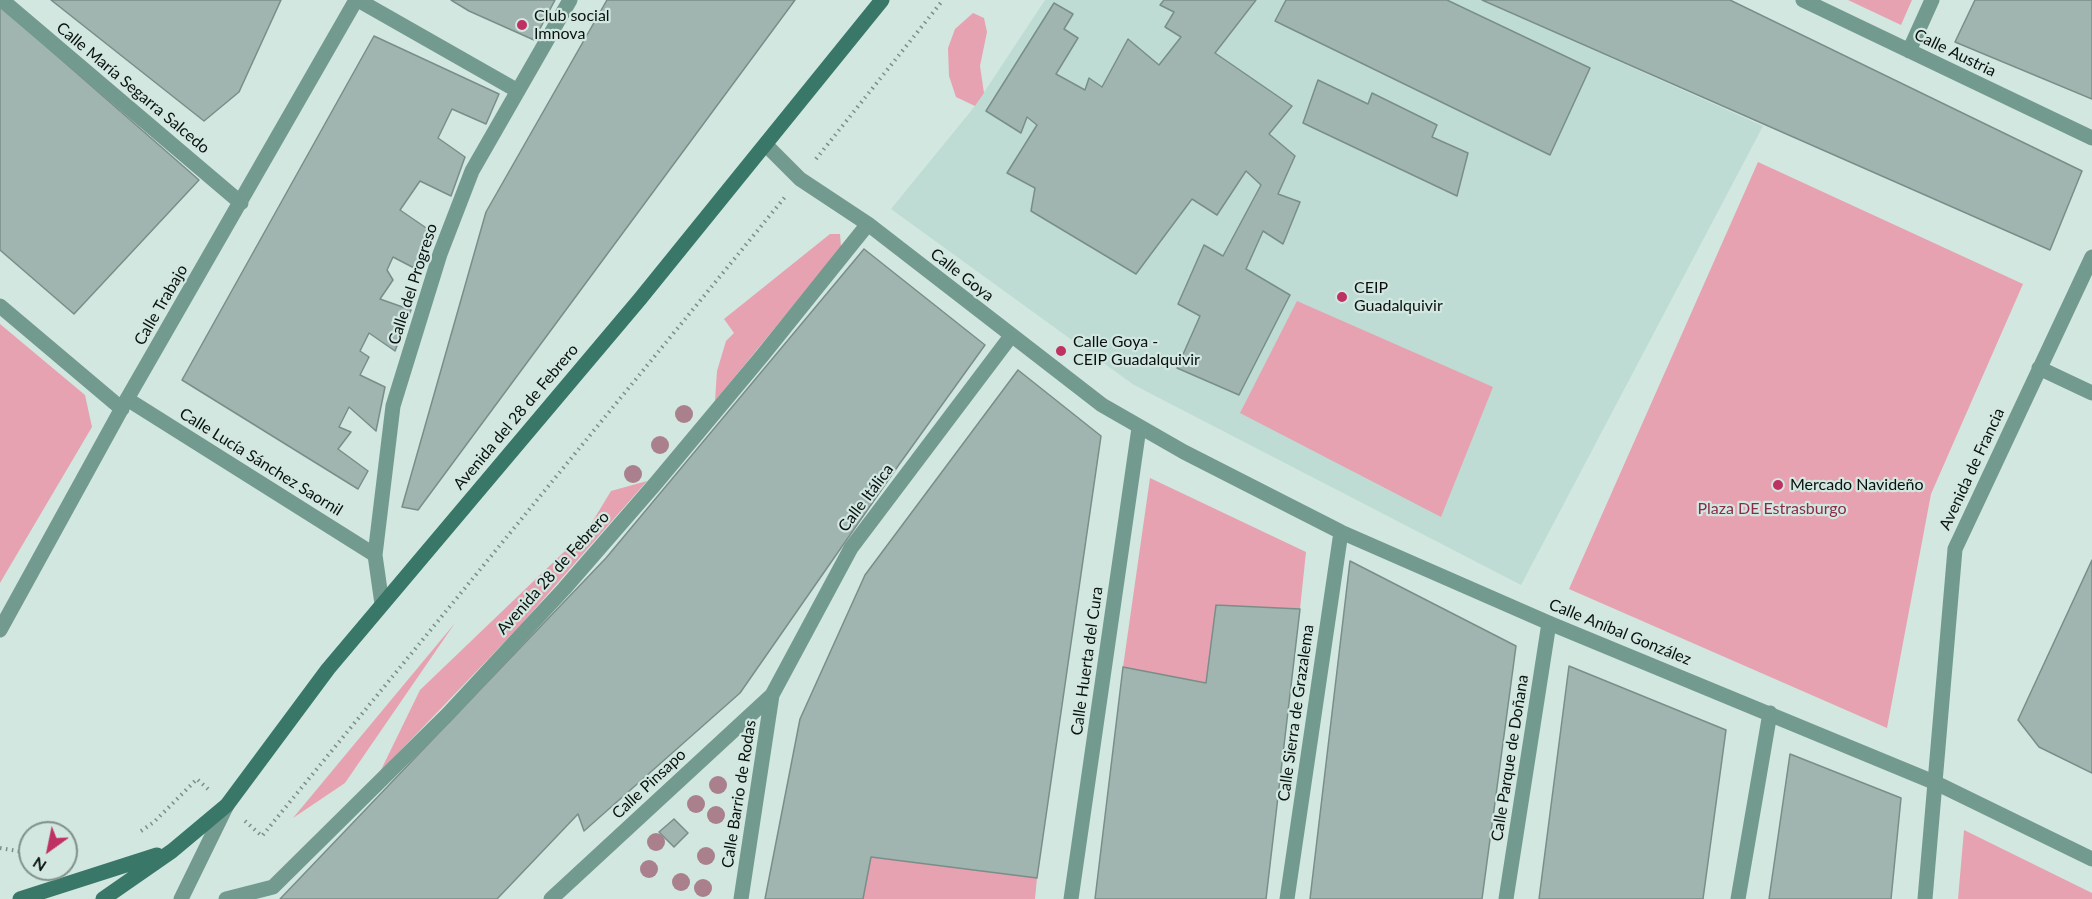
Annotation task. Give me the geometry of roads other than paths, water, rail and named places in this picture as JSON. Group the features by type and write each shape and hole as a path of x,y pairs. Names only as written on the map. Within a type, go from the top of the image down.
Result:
{"main road":[{"name":"Avenida del 28 de Febrero","path":"172,851 227,805 328,669 640,298 882,0"},
{"path":"20,899 172,851"},
{"path":"104,899 172,851"}],"street":[{"name":"Calle María Segarra Salcedo","path":"2,0 241,203"},
{"name":"Calle Trabajo","path":"0,630 125,404 357,0"},
{"path":"357,0 518,91"},
{"name":"Calle del Progreso","path":"382,604 375,555 393,406 440,254 472,171 570,0"},
{"name":"Calle Austria","path":"1803,0 2092,138"},
{"path":"1910,51 1932,0"},
{"name":"Calle Goya","path":"765,146 800,179 868,224 1102,405 1139,428"},
{"name":"Avenida 28 de Febrero","path":"226,899 273,887 448,714 564,589 656,483 868,224"},
{"name":"Avenida de Francia","path":"1925,899 1954,549 2092,257"},
{"name":"Calle Lucía Sánchez Saornil","path":"0,306 125,404 375,555"},
{"name":"Calle Itálica","path":"772,695 851,548 1011,336"},
{"path":"2039,368 2092,393"},
{"name":"Calle Aníbal González","path":"1139,428 1341,532 1549,623 1936,783 2092,859"},
{"name":"Calle Huerta del Cura","path":"1071,899 1139,428"},
{"name":"Calle Sierra de Grazalema","path":"1287,899 1341,532"},
{"name":"Calle Parque de Doñana","path":"1506,899 1549,623"},
{"name":"Calle Pinsapo","path":"551,899 772,695"},
{"name":"Calle Barrio de Rodas","path":"741,899 772,695"},
{"path":"1738,899 1770,713"},
{"path":"181,899 227,805"}],"place":[{"name":"Club social Imnova","path":"522,25"},
{"name":"CEIP Guadalquivir","path":"1342,297"},
{"name":"Calle Goya - CEIP Guadalquivir","path":"1061,351"},
{"name":"Mercado Navideño","path":"1778,485"}],"park label":[{"name":"Plaza DE Estrasburgo","path":"1772,509"}]}
